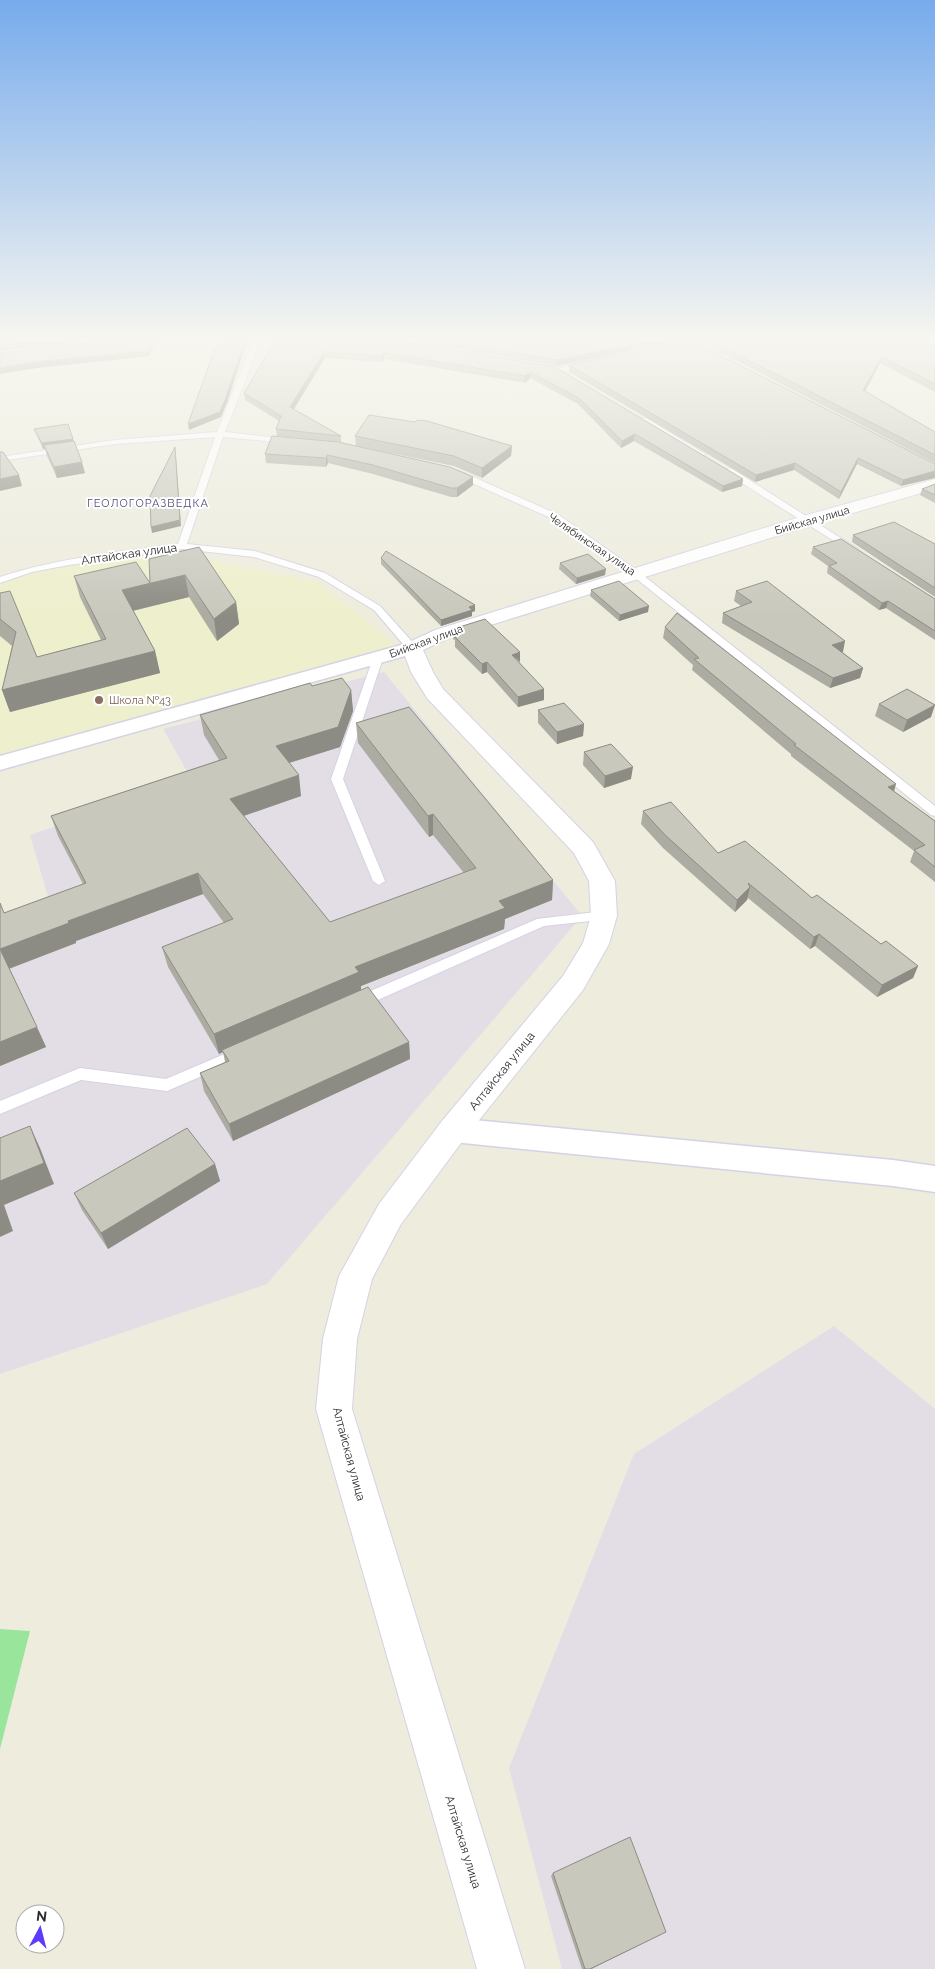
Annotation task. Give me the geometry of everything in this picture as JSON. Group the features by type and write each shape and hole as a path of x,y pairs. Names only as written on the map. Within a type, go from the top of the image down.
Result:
{"street":[{"name":"Бийская улица","path":"0,763 412,648 442,634 809,520 935,484"},
{"name":"Алтайская улица","path":"412,648 422,672 435,693 584,848 602,881 604,916 596,944 573,983 453,1130 390,1214 356,1276 340,1339 334,1409 501,1969"},
{"path":"453,1130 883,1172 935,1179"}],"lane":[{"path":"664,433 710,460"},
{"path":"182,546 220,434"},
{"path":"0,460 115,442 220,434 299,442"},
{"path":"718,465 864,556"},
{"name":"Челябинская улица","path":"444,469 454,471 556,517 636,574 935,812"},
{"name":"Алтайская улица","path":"0,580 30,570 69,562 182,546 255,554 322,575 377,608 412,648"},
{"path":"378,658 337,779 379,881"},
{"path":"341,1009 542,922 604,916"},
{"path":"0,1108 80,1074 167,1085 249,1049"}],"shaded area":[{"name":"Школа №43","path":"169,552 318,582 397,646 0,755 0,585 38,570"},
{"path":"384,672 582,916 267,1284 0,1374 0,929 52,910 30,835 192,780 163,729"},
{"path":"834,1326 935,1409 935,1969 562,1969 509,1768 634,1454"}],"green space":[{"path":"0,1629 30,1631 0,1749"}],"building":[{"path":"36,433 71,433 73,439 42,443"},
{"path":"312,433 336,433 341,436"},
{"path":"357,433 467,433 512,446 482,468 454,456 355,436"},
{"path":"614,433 666,433 743,479 723,486 635,434 622,441"},
{"path":"684,433 874,433 935,464 935,471 903,480 858,458 841,492 795,463 756,475"},
{"path":"892,433 935,433 935,455"},
{"path":"272,436 338,442 450,467 473,477 457,488 451,488 373,465 327,455 326,458 265,454"},
{"path":"74,441 82,462 54,467 44,445"},
{"path":"175,447 180,520 151,527 150,496"},
{"path":"0,452 3,452 19,475 0,479"},
{"path":"935,484 935,495 922,489"},
{"path":"894,522 935,544 935,588 853,535"},
{"path":"841,539 935,599 935,631 888,601 882,603 829,566 837,563 813,547"},
{"path":"199,547 236,602 214,619 185,575 122,590 155,651 2,690 16,632 0,619 0,593 10,591 37,657 106,639 74,576 136,562 150,583 149,559"},
{"path":"386,551 475,605 469,607 472,610 441,620 381,558"},
{"path":"588,554 606,569 577,578 560,563"},
{"path":"619,581 649,606 620,615 591,590"},
{"path":"767,581 845,641 832,645 863,668 833,678 723,613 752,602 736,591"},
{"path":"677,613 896,784 888,787 935,821 935,867 914,850 925,845 794,745 796,744 694,659 699,658 665,627"},
{"path":"485,619 520,652 512,655 544,689 518,697 487,662 482,664 455,637 460,636 453,629"},
{"path":"342,678 351,690 338,727 276,746 299,775 230,799 330,922 476,868 433,814 428,816 356,723 409,707 553,880 499,901 505,908 355,967 359,972 214,1034 162,947 233,919 198,873 68,921 69,923 0,949 0,903 4,913 86,883 51,816 227,758 200,715 310,683 312,686"},
{"path":"907,689 935,705 907,720 879,704"},
{"path":"564,703 584,724 557,732 538,710"},
{"path":"611,744 633,767 605,776 584,752"},
{"path":"671,802 718,853 745,841 812,898 817,895 881,944 886,941 918,966 882,985 819,934 814,937 748,883 750,887 737,900 665,835 643,811"},
{"path":"0,949 37,1027 0,1042"},
{"path":"368,987 409,1042 229,1124 200,1073 229,1061 222,1050"},
{"path":"30,1126 44,1163 0,1181 0,1138"},
{"path":"187,1128 215,1164 101,1233 74,1193"},
{"path":"630,1837 666,1932 590,1969 585,1969 553,1873"}],"place":[{"name":"Школа №43","path":"99,700"}],"district":[{"name":"ГЕОЛОГОРАЗВЕДКА","path":"148,503"}]}
